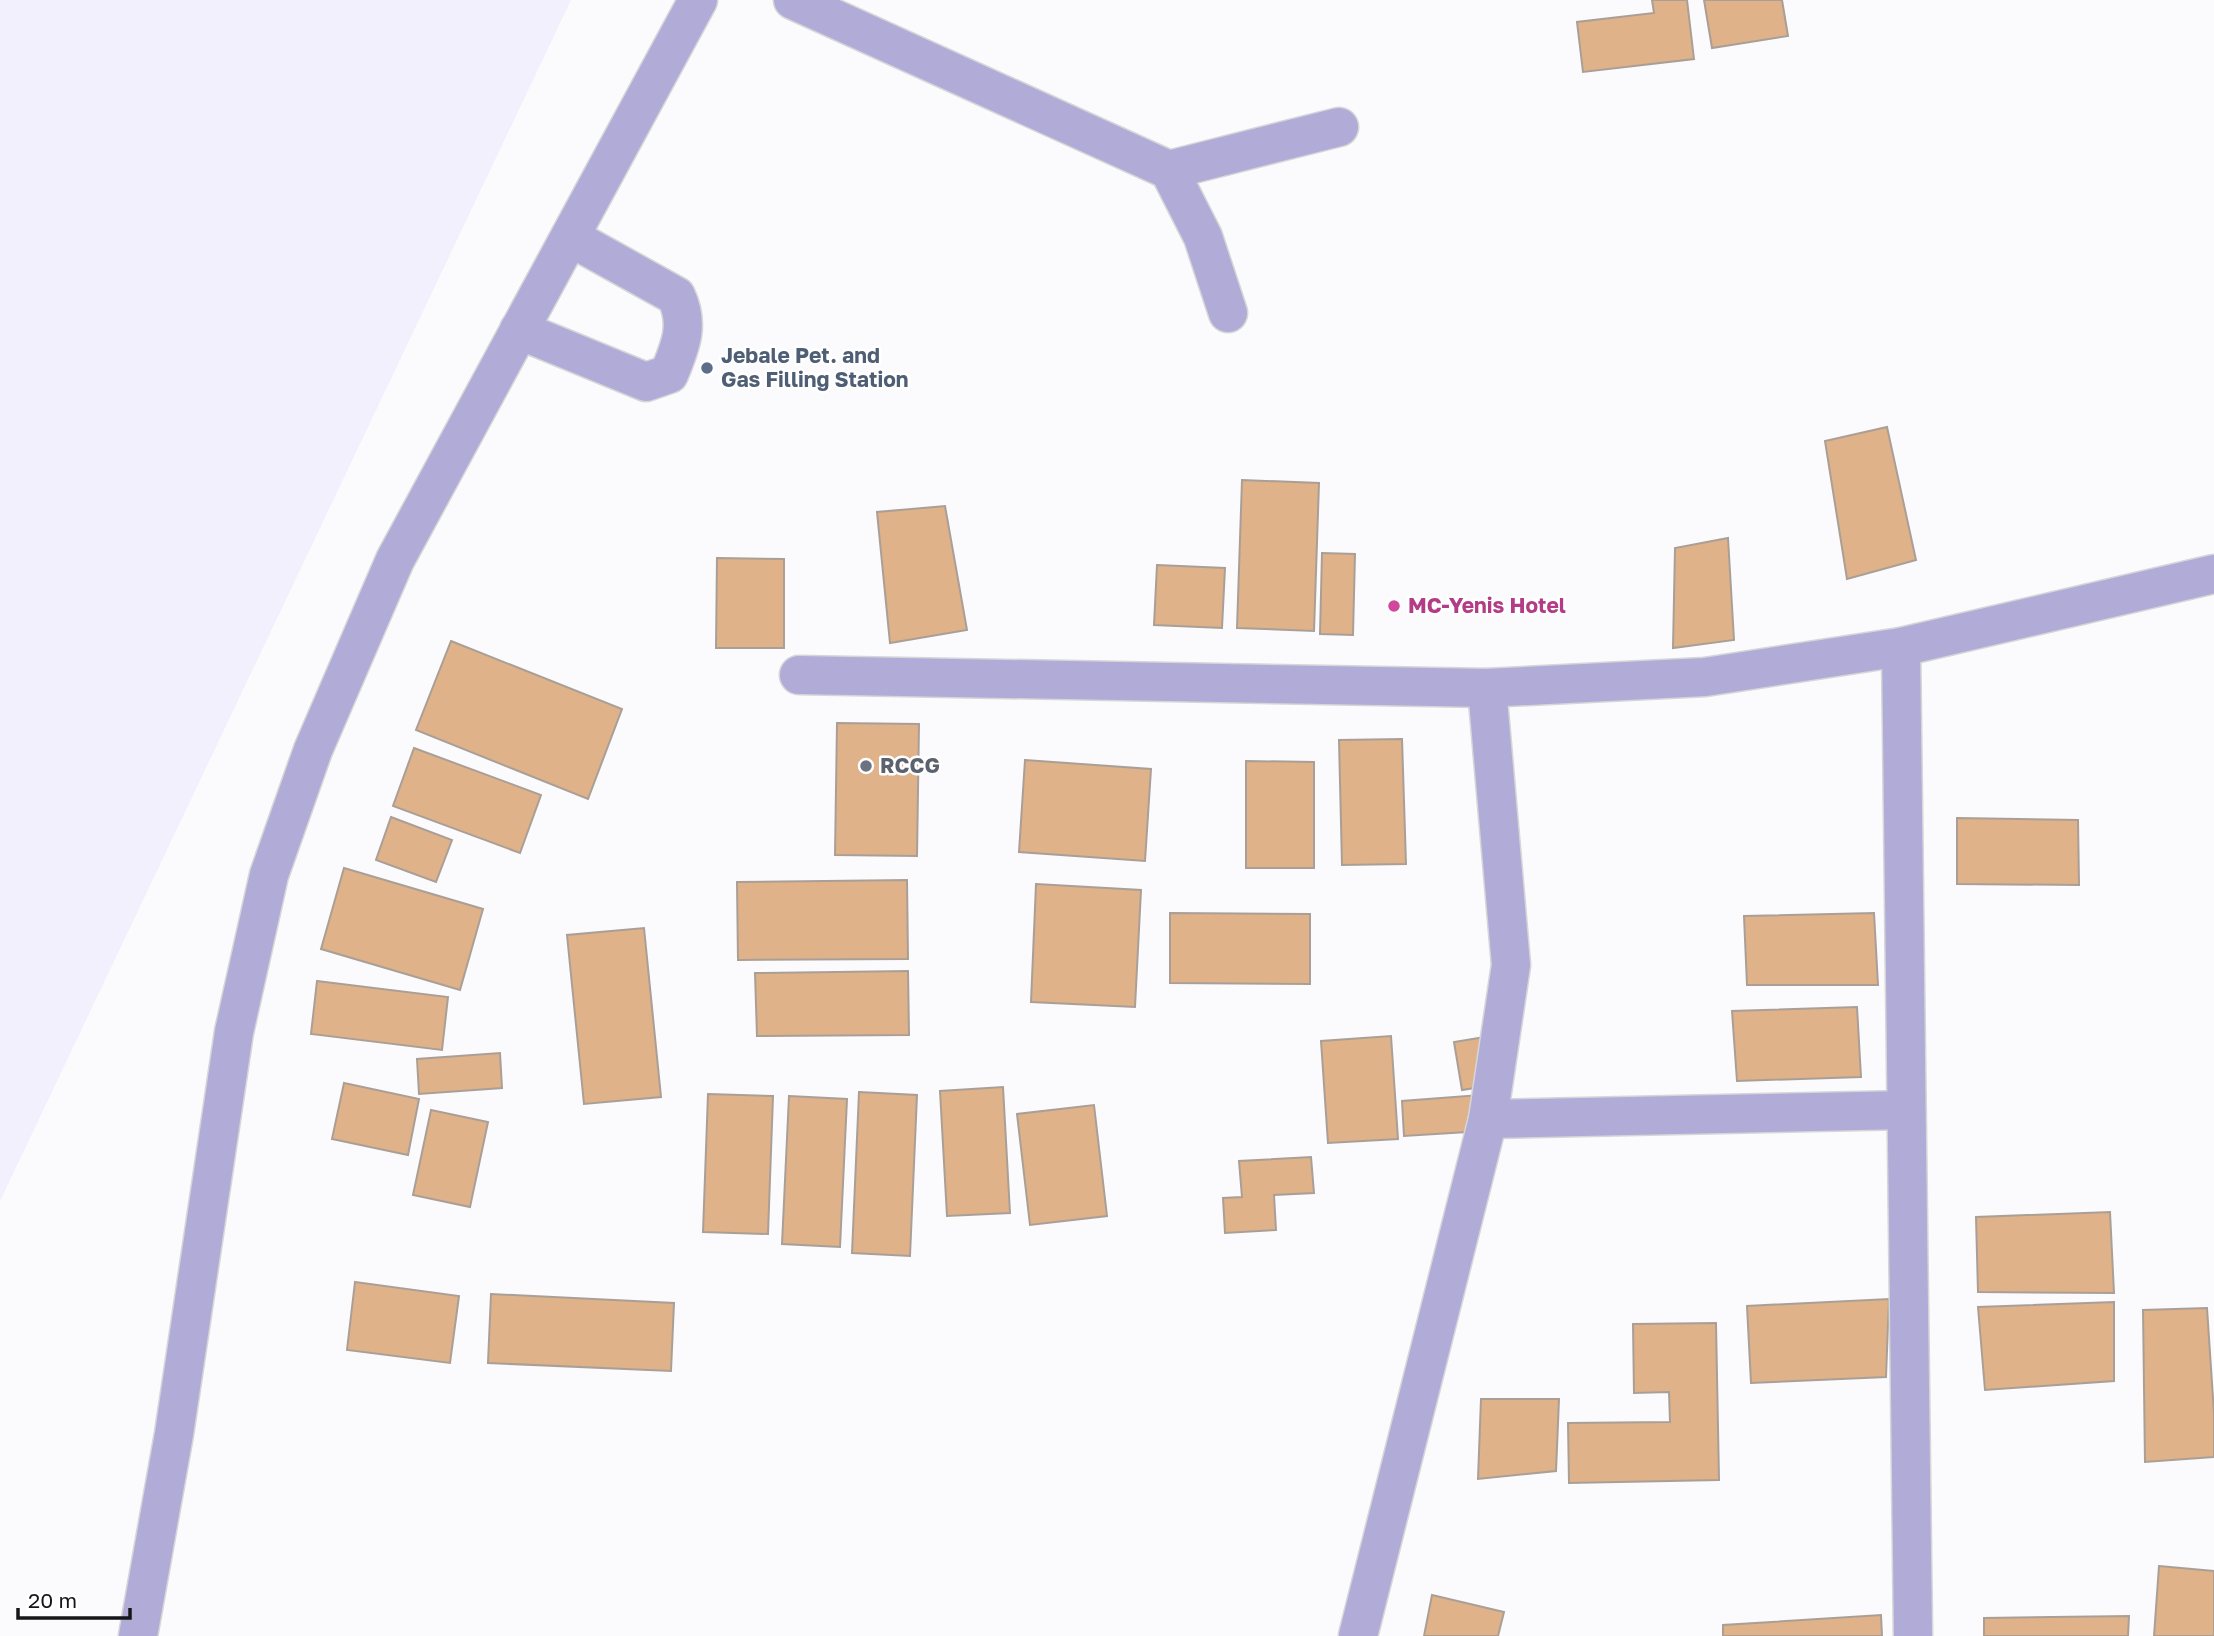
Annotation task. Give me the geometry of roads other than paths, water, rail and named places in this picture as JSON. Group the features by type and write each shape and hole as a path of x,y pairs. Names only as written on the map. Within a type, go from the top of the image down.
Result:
{"street":[{"path":"138,1636 174,1434 234,1032 269,875 313,750 395,559 698,0"},
{"path":"793,0 1169,170 1339,127"},
{"path":"1169,170 1203,237 1228,313"},
{"path":"519,330 646,382 669,374 682,341 682,309 676,296 570,237"},
{"path":"799,675 1487,688 1705,677 1901,647 2214,574"},
{"path":"1901,647 1913,1636"},
{"path":"1358,1636 1488,1119 1511,965 1487,688"},
{"path":"1488,1119 1906,1110"}],"place":[{"name":"Jebale Pet. and Gas Filling Station","path":"707,368"},
{"name":"MC-Yenis Hotel","path":"1394,606"},
{"name":"RCCG","path":"866,766"}]}
